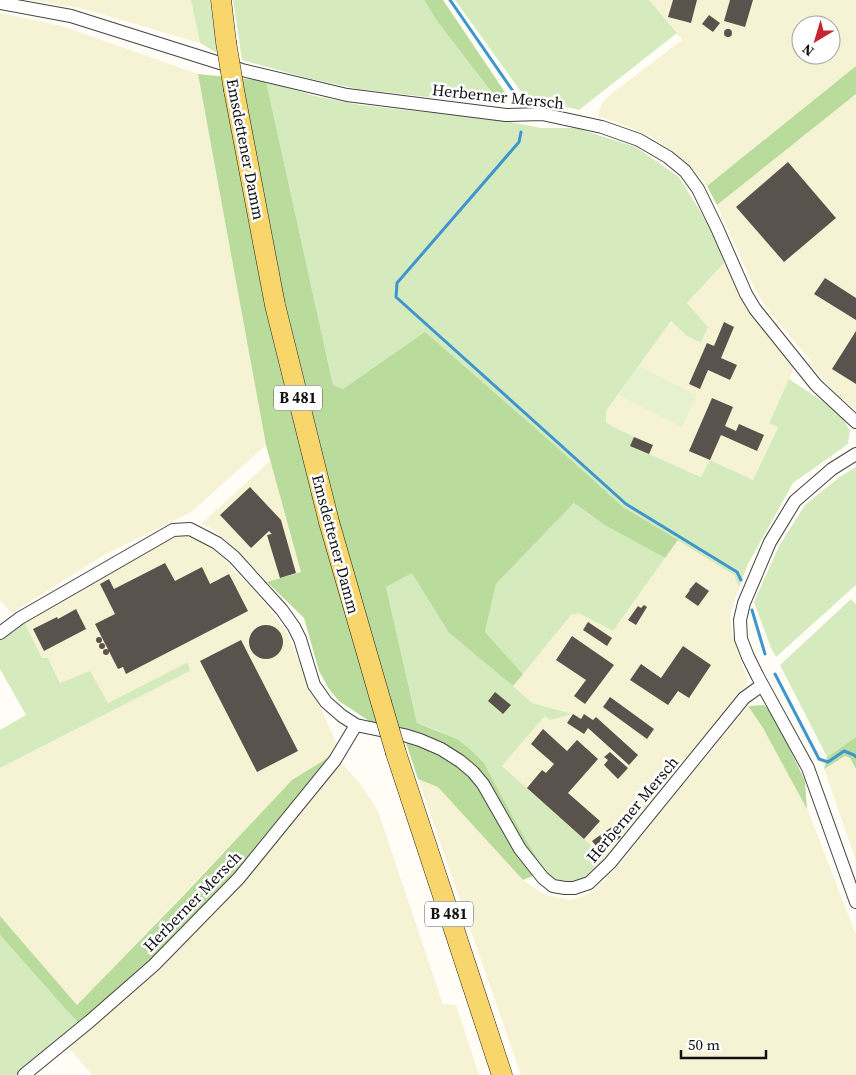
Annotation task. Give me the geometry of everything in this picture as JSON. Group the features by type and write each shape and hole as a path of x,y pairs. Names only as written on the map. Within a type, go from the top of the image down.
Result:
{"main road":[{"name":"Emsdettener Damm","path":"221,0 234,90 275,305 328,522 396,752 502,1075"}],"street":[{"name":"Herberner Mersch","path":"0,3 71,16 242,70 347,95 506,115 542,114 602,127 640,140 668,157 685,171 698,189 746,294 755,309 816,385 856,422"},
{"path":"856,454 832,469 795,501 770,542 744,603 740,620 741,639 748,657 808,768 856,902"},
{"name":"Herberner Mersch","path":"0,633 20,618 173,530 190,529 217,542 234,557 282,610 300,639 314,685 326,702 356,725 420,740 460,760 482,784 520,849 542,878 553,886 565,888 589,884 610,863 744,698 762,685"},
{"name":"Herberner Mersch","path":"24,1075 154,965 239,878 334,760 356,725"}],"shaded area":[{"path":"27,0 191,0 200,43 80,8"},
{"path":"649,0 856,0 856,66 707,186 691,167 650,136 598,116 601,105 607,97 682,40"},
{"path":"0,13 62,26 198,74 266,445 191,512 104,555 12,613 0,600"},
{"path":"856,94 856,409 838,396 810,365 812,362 766,308 754,287 717,205"},
{"path":"724,263 754,317 794,369 769,422 778,426 753,480 710,460 702,477 630,446 634,437 606,422 606,411 671,321 687,336 701,343 708,327 687,303"},
{"path":"271,460 301,572 267,582 245,558 213,529 201,524"},
{"path":"185,533 210,545 255,591 287,632 337,744 329,757 292,780 77,1005 0,916 0,768 190,671 188,662 108,703 61,684 48,658 42,658 24,622 167,540"},
{"path":"678,540 734,575 739,588 730,615 732,633 748,682 605,858 502,766 545,716 572,714 532,703 513,686 571,615 578,612 613,631"},
{"path":"748,706 763,728 807,808 856,935 856,1075 521,1075 418,779 438,786 523,880 545,895 570,900 584,896 600,885 623,860"},
{"path":"845,756 850,758 856,769 856,861 824,769"},
{"path":"340,761 362,786 378,811 443,1004 456,1005 479,1075 92,1075 67,1046 147,979 214,914 241,885"}],"green space":[{"path":"191,0 210,0 217,53 200,43"},
{"path":"233,0 424,0 437,21 497,99 462,101 358,89 307,78 242,60"},
{"path":"424,0 443,0 509,98 497,99 437,21"},
{"path":"455,0 649,0 677,33 579,110 524,96"},
{"path":"856,66 856,94 717,205 707,186"},
{"path":"198,74 266,81 333,385 343,389 425,332 623,507 678,540 665,558 606,526 574,503 496,584 485,632 523,674 513,686 449,633 412,573 386,587 417,723 457,739 484,763 545,871 523,880 438,787 418,779 402,731 375,725 339,701 329,689 319,671 304,618 267,582 301,572 266,445"},
{"path":"266,81 315,96 360,105 506,121 541,128 576,128 636,147 679,177 713,232 724,263 687,303 708,327 701,343 687,336 671,321 606,411 606,422 634,437 631,446 701,477 710,460 753,480 778,427 769,423 789,379 840,413 850,431 848,444 793,483 748,564 739,588 734,575 623,507 425,333 343,389 333,385"},
{"path":"639,366 696,395 682,427 619,395"},
{"path":"856,467 856,585 776,657 754,602 779,546 805,505 841,476"},
{"path":"574,503 606,526 665,558 613,631 579,613 571,615 523,674 485,632 496,584"},
{"path":"412,572 449,633 532,703 573,714 550,720 545,716 502,766 605,858 587,877 571,883 556,882 545,871 484,763 457,739 417,723 386,587"},
{"path":"851,599 856,604 856,737 827,757 780,665"},
{"path":"24,622 42,658 48,658 60,683 90,671 108,703 188,662 190,671 0,768 0,730 26,715 0,669 0,640"},
{"path":"764,705 772,712 805,781 807,809 763,728 748,706"},
{"path":"856,737 856,769 850,758 845,756 824,769 827,757"},
{"path":"329,757 238,873 153,960 80,1024 0,935 0,916 77,1005 292,780"},
{"path":"0,935 80,1024 16,1075 0,1075"}],"building":[{"path":"673,0 697,0 691,23 668,17"},
{"path":"730,0 753,0 745,27 724,21"},
{"path":"709,15 720,23 713,32 702,24"},
{"path":"728,29 732,33 728,37 724,33"},
{"path":"788,162 836,218 784,262 736,207"},
{"path":"825,278 856,298 856,320 814,294"},
{"path":"724,322 734,327 721,358 737,365 730,380 708,370 700,389 689,384 707,343 714,346"},
{"path":"856,331 856,384 832,369"},
{"path":"712,398 733,407 725,426 736,431 739,424 764,435 757,451 721,435 710,460 689,451"},
{"path":"634,437 653,445 649,454 630,446"},
{"path":"250,487 281,520 296,573 280,578 267,535 272,534 269,531 251,548 220,515"},
{"path":"165,563 175,581 202,567 210,584 229,574 248,611 126,674 123,667 118,669 95,624 115,614 100,584 109,579 114,589"},
{"path":"696,582 709,591 698,606 685,597"},
{"path":"644,605 647,607 636,625 628,620 638,606 641,608"},
{"path":"76,609 86,629 44,651 33,629"},
{"path":"588,622 612,638 607,646 583,630"},
{"path":"266,625 278,630 283,642 278,654 266,659 254,654 249,642 254,630"},
{"path":"572,636 614,665 585,704 574,696 586,680 556,660"},
{"path":"99,637 102,640 99,643 96,640"},
{"path":"241,640 298,751 257,772 200,661"},
{"path":"102,643 105,646 102,649 99,646"},
{"path":"683,646 711,665 689,698 678,691 668,705 630,680 641,664 661,678"},
{"path":"106,649 109,652 106,655 103,652"},
{"path":"495,692 511,705 503,714 488,701"},
{"path":"610,697 654,729 647,739 603,707"},
{"path":"573,714 581,719 584,714 593,720 596,717 638,755 629,765 588,728 584,734 567,723"},
{"path":"543,729 567,751 577,740 598,759 568,793 600,821 584,839 527,788 542,770 546,773 554,764 531,744"},
{"path":"610,752 628,768 618,779 604,765 608,760 604,757"},
{"path":"613,826 621,837 601,852 592,841"}],"waterway":[{"path":"450,0 515,94"},
{"path":"521,132 519,142 397,283 396,297 626,504 737,572 741,580"},
{"path":"752,610 765,654"},
{"path":"775,674 819,759 828,762 844,751 856,757"}]}
